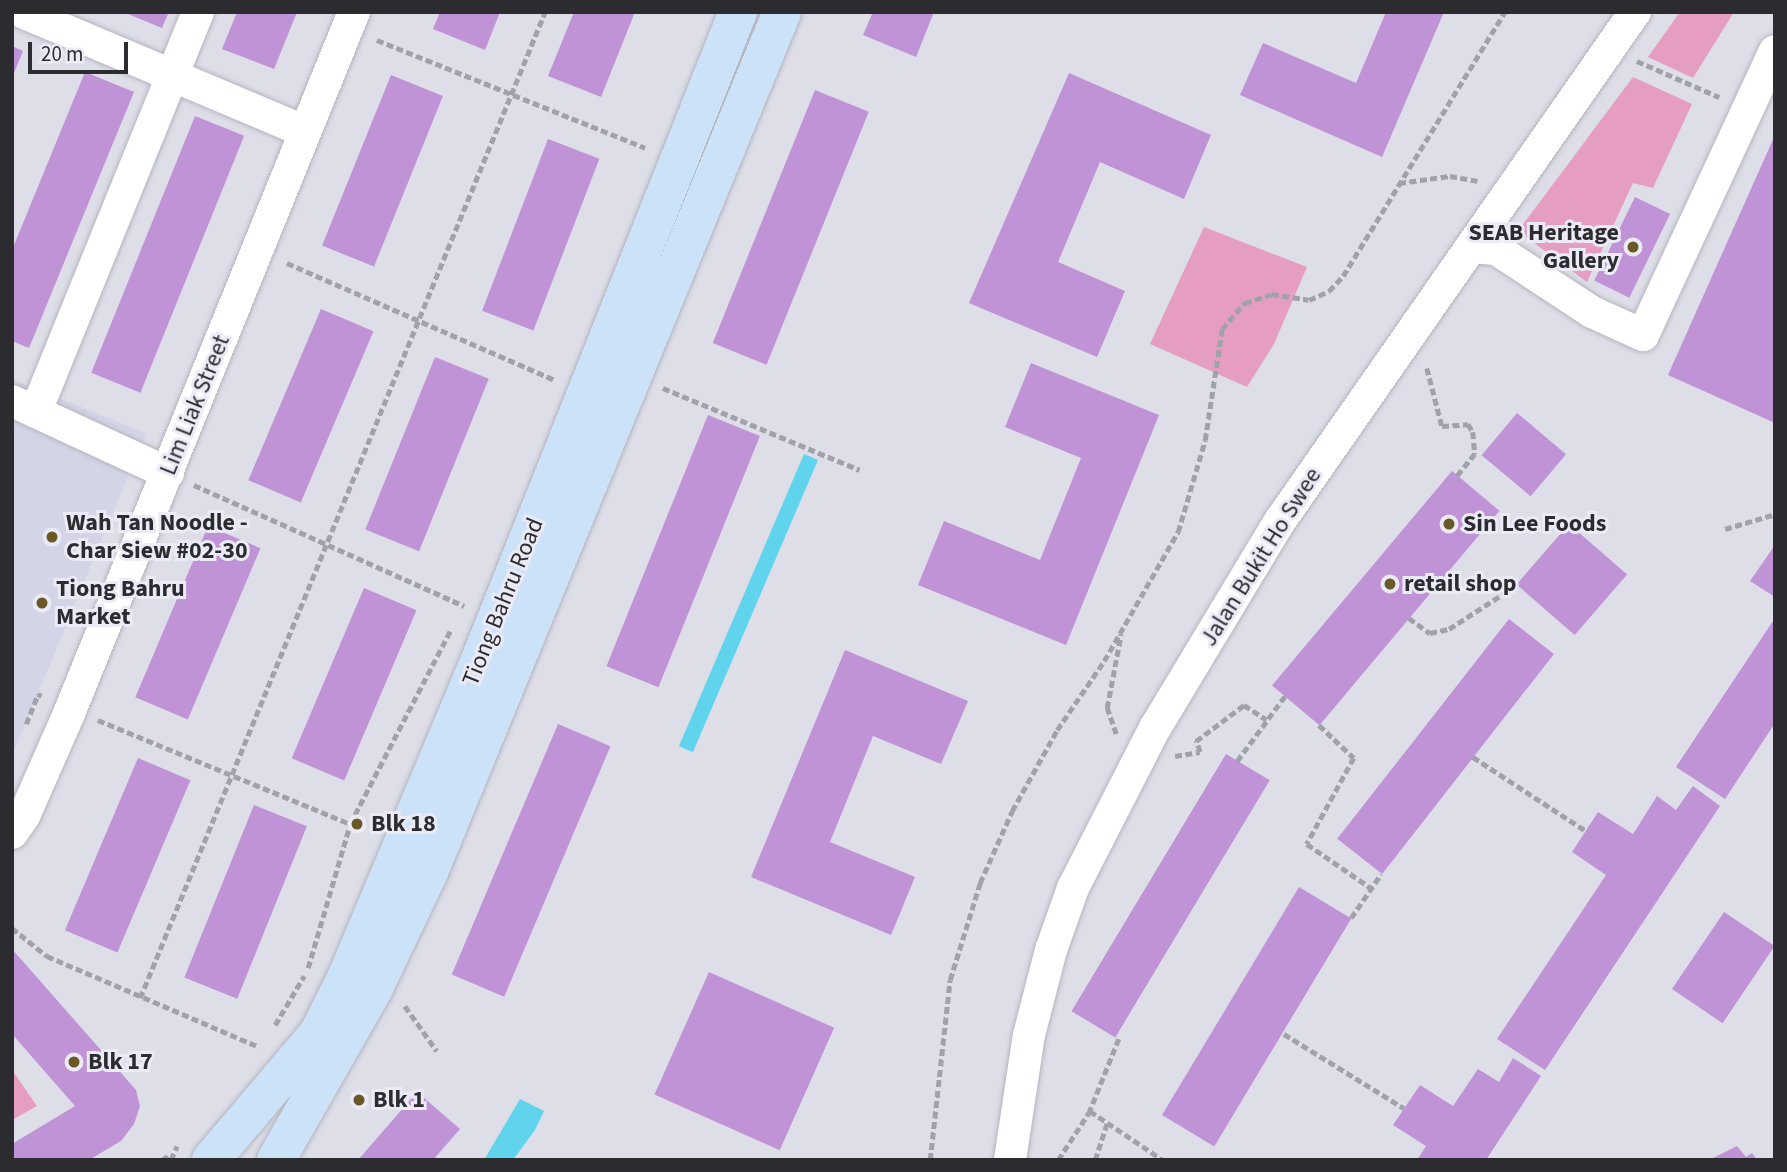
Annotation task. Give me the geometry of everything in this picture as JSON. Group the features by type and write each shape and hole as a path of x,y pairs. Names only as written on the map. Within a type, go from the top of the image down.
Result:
{"main road":[{"name":"Tiong Bahru Road","path":"195,1152 318,1034 352,963 562,383 679,162 738,12"},
{"name":"Tiong Bahru Road","path":"275,1160 374,988 429,872 782,12"}],"street":[{"path":"22,12 304,131"},
{"path":"168,473 24,406 173,74 198,12"},
{"name":"Jalan Bukit Ho Swee","path":"1010,1160 1029,1035 1051,950 1073,888 1149,759 1280,521 1635,12"},
{"name":"Lim Liak Street","path":"12,833 24,816 71,708 350,20"},
{"path":"1471,247 1496,249 1592,312 1643,335 1775,51"}],"path":[{"path":"140,998 545,12"},
{"path":"930,1160 950,980 980,883 1044,753 1122,630 1178,532 1205,440 1222,329 1245,303 1272,294 1309,300 1329,291 1505,12"},
{"path":"350,20 512,94 679,162"},
{"path":"1629,58 1748,109"},
{"path":"1399,183 1466,176 1508,195"},
{"path":"257,250 562,383"},
{"path":"1425,362 1442,426 1468,424 1473,432 1475,454 1457,476"},
{"path":"633,376 860,470"},
{"path":"168,473 480,613"},
{"path":"1726,529 1775,514"},
{"path":"468,593 480,613"},
{"path":"1409,618 1430,633 1449,629 1503,594"},
{"path":"252,1059 308,969 349,824 480,613"},
{"path":"1122,630 1107,708 1112,730 1149,759 1200,752 1196,741 1244,705 1267,720"},
{"path":"1237,761 1285,696"},
{"path":"71,708 349,824"},
{"path":"1319,724 1354,758 1307,844 1371,888"},
{"path":"1473,757 1586,831"},
{"path":"1350,918 1381,874"},
{"path":"12,928 47,956 261,1048"},
{"path":"1284,1034 1404,1108"},
{"path":"1058,1160 1090,1111 1119,1039"},
{"path":"1090,1111 1163,1160"},
{"path":"1095,1160 1107,1123"},
{"path":"162,1160 195,1152"}],"shaded area":[{"path":"1680,12 1734,12 1693,78 1648,57"},
{"path":"1633,77 1692,104 1653,188 1633,183 1587,282 1518,231"},
{"path":"1204,227 1307,267 1274,344 1247,387 1150,344"},
{"name":"Tiong Bahru Market","path":"12,379 146,433 12,756"},
{"path":"12,1070 37,1106 12,1120"}],"water":[{"path":"804,454 818,460 693,752 685,749 679,746"},
{"path":"520,1099 544,1111 535,1130 513,1160 484,1160"}],"building":[{"path":"123,12 169,12 162,28"},
{"path":"237,12 297,12 274,69 222,49"},
{"path":"440,12 500,12 485,50 433,29"},
{"path":"574,12 635,12 601,97 548,76"},
{"path":"873,12 934,12 916,57 863,35"},
{"path":"1386,12 1444,12 1382,157 1240,95 1263,43 1356,83"},
{"path":"12,46 23,51 12,78"},
{"path":"85,72 134,92 29,348 12,341 12,250"},
{"path":"1069,73 1211,135 1184,199 1100,162 1058,262 1125,291 1097,357 969,303"},
{"path":"391,75 443,96 374,267 322,246"},
{"path":"815,90 869,112 767,365 713,343"},
{"path":"195,116 244,136 140,393 91,373"},
{"path":"1775,135 1775,423 1668,375"},
{"path":"548,139 599,159 533,330 482,311"},
{"name":"SEAB Heritage Gallery","path":"1635,197 1670,214 1629,298 1594,281"},
{"path":"321,309 373,331 301,502 248,480"},
{"path":"435,357 489,379 419,551 365,529"},
{"path":"1031,363 1159,415 1066,645 918,585 944,521 1040,560 1081,458 1005,427"},
{"path":"1517,413 1566,454 1531,496 1482,455"},
{"path":"708,415 760,436 658,687 606,666"},
{"path":"1452,471 1499,511 1320,725 1272,685"},
{"path":"1569,524 1627,575 1575,635 1517,584"},
{"path":"208,526 260,548 188,719 135,697"},
{"path":"1775,545 1775,597 1750,581"},
{"path":"364,588 416,610 344,781 292,758"},
{"path":"1775,618 1775,723 1725,799 1676,767"},
{"path":"1509,619 1554,654 1382,874 1337,839"},
{"path":"845,650 968,701 941,764 873,736 830,842 915,877 891,935 751,877"},
{"path":"558,724 610,746 504,997 452,974"},
{"path":"1226,754 1270,780 1115,1037 1071,1011"},
{"path":"138,758 190,780 117,952 65,930"},
{"path":"1693,786 1720,806 1545,1070 1497,1039 1606,875 1572,852 1598,812 1633,834 1657,796 1676,810"},
{"path":"254,805 307,826 237,999 184,977"},
{"path":"1299,887 1351,918 1214,1146 1162,1115"},
{"path":"1724,912 1775,946 1723,1023 1672,989"},
{"name":"Blk 17","path":"12,949 136,1090 140,1106 134,1124 121,1141 89,1160 12,1160 12,1144 75,1106 12,1034"},
{"path":"709,972 834,1028 780,1150 654,1094"},
{"path":"1513,1058 1541,1076 1486,1160 1417,1160 1426,1146 1393,1125 1420,1085 1453,1106 1478,1069 1499,1082"},
{"path":"417,1092 460,1129 433,1160 358,1160"},
{"path":"1737,1146 1746,1157 1752,1153 1757,1160 1709,1160"}],"place":[{"name":"SEAB Heritage Gallery","path":"1633,247"},
{"name":"Sin Lee Foods","path":"1449,524"},
{"name":"Wah Tan Noodle - Char Siew #02-30","path":"52,537"},
{"name":"retail shop","path":"1390,584"},
{"name":"Tiong Bahru Market","path":"42,603"},
{"name":"Blk 18","path":"357,824"},
{"name":"Blk 17","path":"74,1062"},
{"name":"Blk 1","path":"359,1100"}]}
